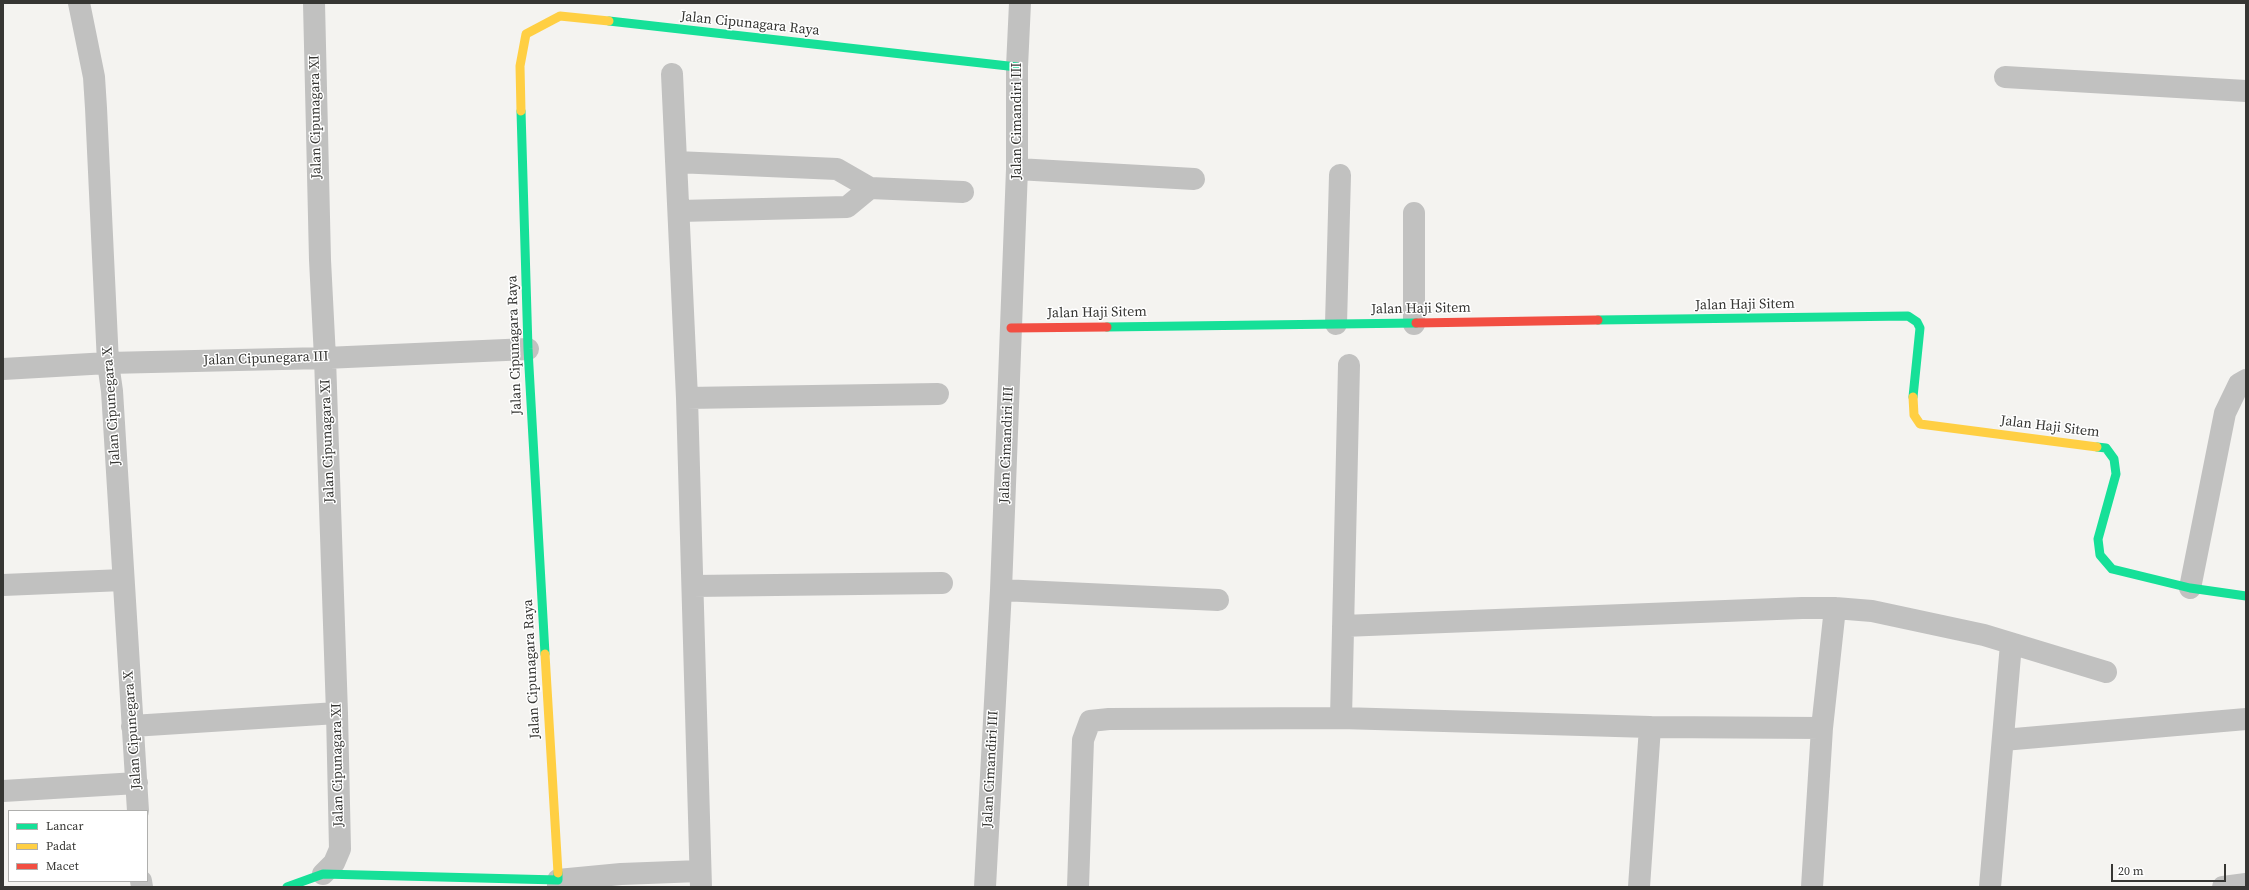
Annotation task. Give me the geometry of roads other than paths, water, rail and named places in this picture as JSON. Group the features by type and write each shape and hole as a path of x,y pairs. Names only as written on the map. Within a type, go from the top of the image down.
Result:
{"street":[{"name":"Jalan Cipunegara X","path":"79,3 94,77 108,363 112,391 138,810"},
{"name":"Jalan Cipunagara XI","path":"314,3 320,260 325,358 340,849 334,863 323,874"},
{"name":"Jalan Cimandiri III","path":"985,887 1001,590 1017,169 1017,67 1020,3"},
{"name":"Jalan Cipunagara Raya","path":"558,884 528,349 520,66 526,34 560,16 1017,67"},
{"path":"287,887 323,874 558,884 621,874 701,879 687,398 672,74"},
{"path":"2005,77 2246,91"},
{"path":"676,162 837,168 870,188 963,192"},
{"path":"1017,169 1194,179"},
{"path":"1336,324 1340,175"},
{"path":"679,211 847,207 870,188"},
{"path":"1414,213 1414,324"},
{"name":"Jalan Haji Sitem","path":"1011,328 1414,324 1908,316 1917,322 1920,328 1912,402 1914,415 1920,424 2106,448 2114,459 2116,474 2098,539 2100,555 2112,569 2190,588 2246,596"},
{"name":"Jalan Cipunegara III","path":"3,369 108,363 325,358 528,349"},
{"path":"1342,718 1349,365"},
{"path":"2190,588 2225,413 2239,384 2246,380"},
{"path":"687,398 938,394"},
{"path":"3,585 123,580"},
{"path":"693,586 942,583"},
{"path":"1001,590 1218,600"},
{"path":"1343,626 1802,608 1835,608 1872,611 1984,635 2106,672"},
{"path":"1812,887 1822,728 1835,608"},
{"path":"1990,887 2011,644"},
{"path":"132,726 337,713"},
{"path":"1078,887 1083,740 1090,721 1108,719 1342,718 1650,727 1822,728"},
{"path":"2003,740 2246,719"},
{"path":"1639,887 1650,727"},
{"path":"3,791 137,783"},
{"path":"2223,887 2246,884"}]}
